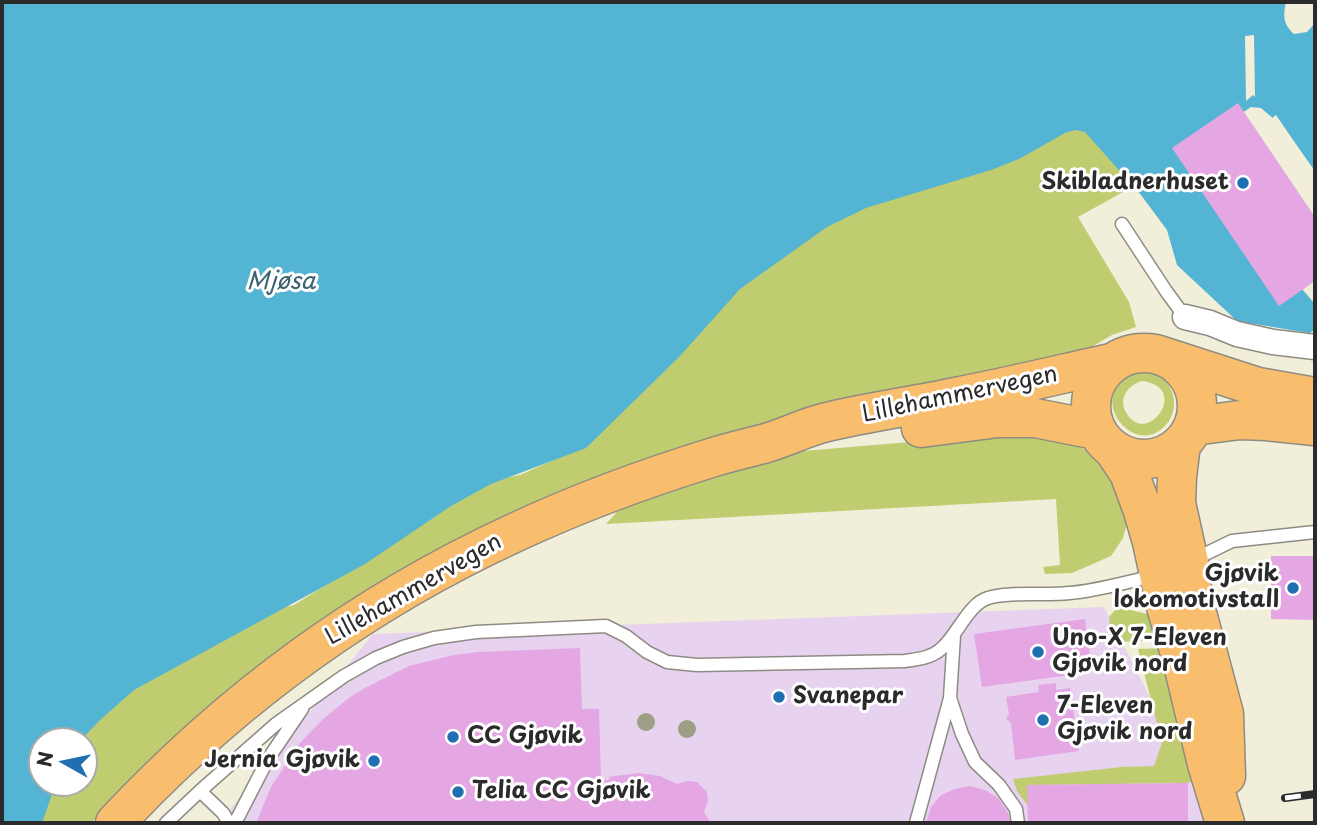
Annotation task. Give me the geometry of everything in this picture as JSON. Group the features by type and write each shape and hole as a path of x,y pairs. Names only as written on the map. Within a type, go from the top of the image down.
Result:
{"main road":[{"path":"1173,568 1152,542 1129,473 1092,415 1091,400 1103,372 1130,355 1146,353 1258,387 1315,397"},
{"path":"1163,357 1177,365 1188,377 1195,391 1197,407 1177,477 1173,568 1182,660 1206,764 1227,823"},
{"name":"Lillehammervegen","path":"115,823 192,746 271,679 372,609 458,560 513,533 640,481 825,422 957,397 1115,362"},
{"name":"Lillehammervegen","path":"766,443 825,439 998,418 1035,418 1105,439"},
{"path":"1105,439 1119,453 1135,459 1152,459 1167,454 1187,435 1240,420 1315,426"}],"street":[{"path":"1185,317 1237,334 1315,347"}],"lane":[{"path":"1122,224 1185,317"},
{"path":"166,823 276,724 344,676 376,658 434,638 476,632 606,626 667,662 697,665 905,661 926,658 940,650 975,606 986,598 1070,593 1173,568 1232,541 1315,532"},
{"path":"916,823 950,698 954,635"},
{"path":"950,698 975,762 999,785 1016,809 1018,823"},
{"path":"235,823 268,760 306,703"},
{"path":"200,791 223,813 229,823"}],"shaded area":[{"path":"1104,607 1203,801 1204,823 219,823 373,634"}],"green space":[{"path":"1033,60 1134,186 1078,217 1129,302 1136,327 1112,335 1088,349 935,390 679,447 504,517 346,606 204,710 91,823 35,823 47,797 98,797 98,727 80,727 82,723 250,615 294,605 475,484 520,475 569,453 734,282"},
{"path":"1140,373 1146,373 1166,382 1174,398 1174,410 1169,421 1156,433 1142,435 1129,431 1119,421 1113,408 1113,394 1122,382","holes":["1142,381 1156,385 1163,393 1161,412 1154,420 1145,424 1136,422 1124,408 1128,389"]},
{"path":"1015,433 1074,443 1085,450 1114,480 1125,514 1126,527 1123,538 1111,556 1072,573 1045,574 1043,567 1060,565 1056,499 606,524 624,504 792,452"},
{"path":"1118,607 1147,614 1158,621 1165,640 1116,642 1109,617"},
{"path":"1166,648 1202,780 1186,783 1029,785 1028,806 1017,791 1013,779 1154,766 1162,743 1138,649"}],"water":[{"name":"Mjøsa","path":"2,2 1286,2 1285,20 1294,34 1307,32 1315,23 1315,171 1282,126 1261,108 1251,107 1196,144 1230,206 1315,304 1315,330 1309,333 1237,321 1177,265 1167,230 1141,195 1085,132 1075,130 1065,133 1019,159 866,208 827,227 740,289 680,356 586,448 491,484 451,506 365,564 134,690 93,727 28,727 28,797 51,797 42,823 2,823"}],"pier":[{"path":"1254,35 1255,97 1253,95 1246,101 1245,36"},
{"path":"1276,115 1311,166 1315,175 1271,119"}],"building":[{"name":"Skibladnerhuset","path":"1238,103 1315,217 1315,281 1279,306 1172,148"},
{"name":"Gjøvik lokomotivstall","path":"1271,556 1315,556 1315,620 1271,619"},
{"path":"1085,619 1092,672 982,687 974,634"},
{"name":"CC Gjøvik","path":"580,648 582,709 599,709 601,780 639,773 660,776 677,784 697,782 707,792 708,801 704,812 711,823 256,823 271,787 300,743 323,719 365,688 409,666 454,655"},
{"path":"1056,683 1056,690 1070,688 1079,751 1015,760 1011,723 1006,719 1009,714 1006,697 1039,692 1038,685"},
{"path":"1188,783 1188,823 1028,823 1027,785"},
{"path":"970,786 985,790 998,798 1011,823 926,823 931,807 941,795"}],"railway":[{"path":"1285,798 1315,794"}],"place":[{"name":"Skibladnerhuset","path":"1243,183"},
{"name":"Gjøvik lokomotivstall","path":"1293,588"},
{"name":"Uno-X 7-Eleven Gjøvik nord","path":"1038,652"},
{"name":"Svanepar","path":"779,697"},
{"name":"7-Eleven Gjøvik nord","path":"1043,720"},
{"name":"CC Gjøvik","path":"453,737"},
{"name":"Jernia Gjøvik","path":"374,761"},
{"name":"Telia CC Gjøvik","path":"458,792"}]}
